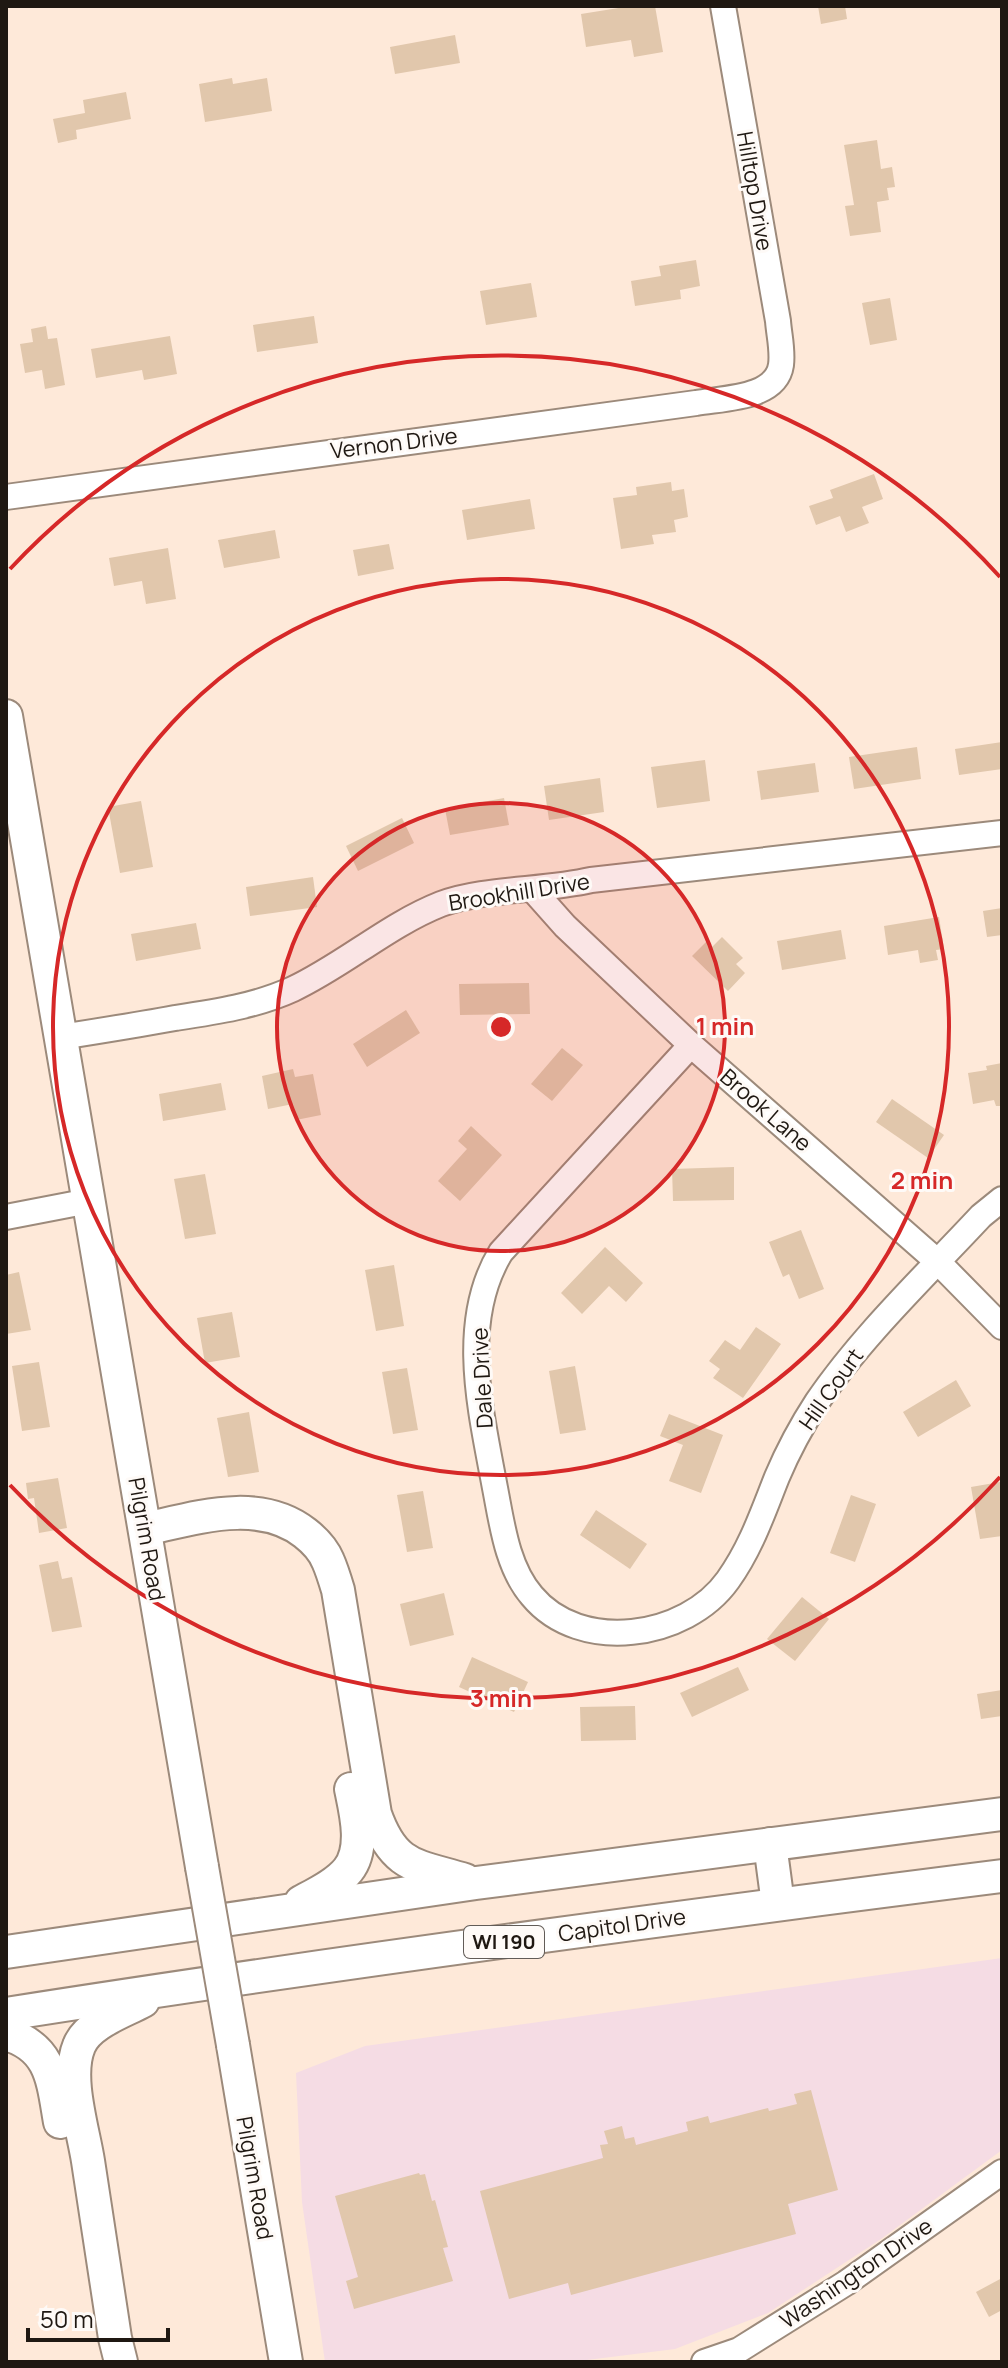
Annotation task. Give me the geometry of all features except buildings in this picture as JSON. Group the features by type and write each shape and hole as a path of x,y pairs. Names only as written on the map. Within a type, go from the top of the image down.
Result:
{"main road":[{"name":"Pilgrim Road","path":"6,716 286,2362"},
{"path":"147,1539 202,1517 258,1513 291,1522 315,1541 328,1559 338,1590 375,1814 382,1834 396,1854 415,1865 476,1883"},
{"path":"147,1539 265,1532 297,1550 318,1579 354,1801 357,1847 347,1872 288,1910"},
{"path":"6,1952 476,1883 1002,1814"},
{"path":"770,1844 778,1904"},
{"name":"Capitol Drive","path":"6,2014 778,1904 1002,1876"},
{"path":"121,2362 80,2115 74,2075 75,2057 80,2043 94,2028 165,1989"},
{"path":"6,2034 18,2037 34,2048 47,2062 53,2083 99,2362"}],"street":[{"name":"Hilltop Drive","path":"723,6 778,321 782,354 777,377"},
{"name":"Vernon Drive","path":"6,497 696,403 762,390 777,377"},
{"name":"Brookhill Drive","path":"61,1037 259,1002 293,989 441,904 591,880 1002,833"},
{"name":"Brook Lane","path":"533,890 565,926 691,1045 938,1262 1002,1327"},
{"name":"Dale Drive","path":"691,1045 501,1252 486,1281 479,1308 477,1369 486,1439 507,1543 521,1580 541,1605 573,1625 629,1633 650,1630 678,1620 700,1606"},
{"name":"Hill Court","path":"700,1606 726,1583 746,1552 778,1474 817,1403 857,1350 981,1216 1002,1199"},
{"path":"6,1217 89,1201"},
{"name":"Washington Drive","path":"704,2362 739,2350 846,2283 1002,2172"}],"shaded area":[{"path":"1002,1958 1002,2150 881,2239 768,2313 675,2349 571,2362 325,2362 302,2202 296,2073 365,2046"}]}
